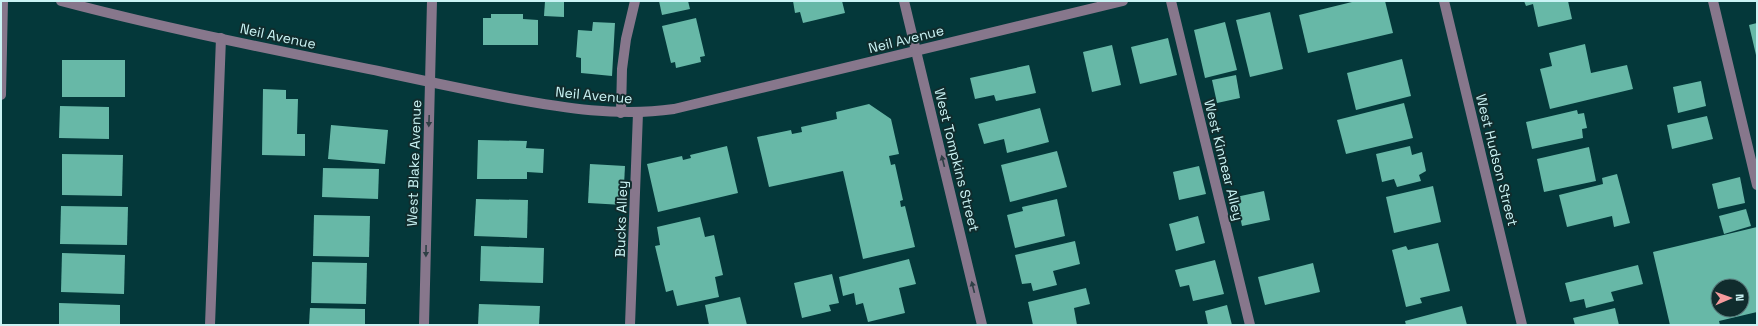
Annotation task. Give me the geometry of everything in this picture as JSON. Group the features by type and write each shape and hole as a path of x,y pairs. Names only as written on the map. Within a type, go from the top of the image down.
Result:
{"street":[{"path":"1,95 3,1"},
{"name":"Neil Avenue","path":"61,1 221,38 430,82 548,105 590,111 621,113 638,113 674,109 1123,1"},
{"name":"West Blake Avenue","path":"424,325 432,1"},
{"path":"621,113 622,69 626,39 636,1"},
{"name":"West Tompkins Street","path":"904,1 982,325"},
{"name":"West Kinnear Alley","path":"1171,1 1250,325"},
{"name":"West Hudson Street","path":"1444,1 1522,325"},
{"path":"1713,1 1757,185"},
{"path":"210,325 221,38"},
{"name":"Bucks Alley","path":"630,325 638,113"}],"building":[{"path":"545,1 564,1 564,17 544,16"},
{"path":"659,1 688,1 690,9 662,15"},
{"path":"793,1 842,1 845,13 803,23 800,12 795,13"},
{"path":"1356,1 1385,1 1393,33 1308,53 1299,15"},
{"path":"1524,1 1568,1 1572,19 1538,27 1533,4 1526,6"},
{"path":"1270,12 1283,69 1250,77 1236,20"},
{"path":"491,14 523,14 523,19 538,20 538,45 483,45 483,18 491,18"},
{"path":"696,18 705,56 700,57 701,62 676,68 675,62 671,63 662,26"},
{"path":"593,22 615,23 612,76 581,73 581,58 576,57 578,30 592,31"},
{"path":"1225,22 1237,70 1205,78 1194,30"},
{"path":"1757,23 1757,55 1756,55 1749,25"},
{"path":"1168,38 1177,75 1140,84 1131,47"},
{"path":"1585,44 1591,73 1627,65 1633,89 1550,109 1540,69 1552,66 1549,53"},
{"path":"1112,45 1121,85 1092,92 1083,52"},
{"path":"1402,59 1411,96 1356,110 1347,73"},
{"path":"62,60 125,60 125,97 62,97"},
{"path":"1029,65 1036,93 996,101 994,95 975,99 970,78"},
{"path":"1236,75 1240,98 1217,103 1212,80"},
{"path":"1701,81 1706,106 1678,113 1673,87"},
{"path":"263,89 286,90 286,99 298,99 297,134 305,134 305,156 262,155"},
{"path":"1404,103 1413,138 1346,154 1337,120"},
{"path":"869,104 891,119 899,154 889,156 891,165 895,164 903,200 900,201 901,207 905,206 915,247 863,259 843,171 769,187 757,137 791,130 792,134 802,132 801,127 837,119 836,112"},
{"path":"60,106 109,107 109,139 59,138"},
{"path":"1040,108 1049,142 1007,153 1004,139 984,144 978,124"},
{"path":"1577,110 1578,114 1584,113 1587,128 1582,129 1583,138 1532,149 1526,122"},
{"path":"1707,116 1713,139 1672,149 1667,125"},
{"path":"331,125 388,130 385,164 328,159"},
{"path":"478,140 527,141 526,148 544,149 543,173 527,172 527,179 477,179"},
{"path":"727,146 738,193 658,212 647,164 682,156 683,160 691,158 690,155"},
{"path":"1410,146 1412,155 1422,152 1426,171 1419,175 1421,181 1397,187 1394,179 1382,182 1376,154"},
{"path":"1589,147 1596,181 1544,192 1537,159"},
{"path":"1057,151 1067,187 1010,202 1001,165"},
{"path":"62,154 123,155 122,196 62,195"},
{"path":"590,164 625,166 623,205 588,203"},
{"path":"1199,166 1206,194 1179,200 1173,172"},
{"path":"323,168 379,169 378,199 322,197"},
{"path":"1617,174 1630,223 1614,227 1612,216 1567,227 1559,195 1603,184 1602,178"},
{"path":"1740,177 1745,203 1718,209 1712,184"},
{"path":"1433,186 1441,222 1394,233 1386,197"},
{"path":"1264,191 1270,220 1242,226 1236,197"},
{"path":"476,199 528,200 527,238 474,236"},
{"path":"1057,199 1065,236 1015,248 1007,215 1023,211 1022,207"},
{"path":"61,206 128,207 127,245 60,244"},
{"path":"1746,209 1751,226 1724,234 1719,216"},
{"path":"314,215 370,216 369,257 313,256"},
{"path":"1198,216 1205,243 1176,251 1169,224"},
{"path":"700,217 705,237 714,235 723,275 715,277 719,297 677,306 673,290 666,292 655,246 660,245 657,227"},
{"path":"1757,227 1757,312 1750,314 1750,278 1710,278 1710,318 1732,318 1719,321 1720,325 1670,325 1653,252"},
{"path":"1075,241 1080,264 1053,271 1057,285 1033,291 1031,283 1022,284 1015,255"},
{"path":"1438,243 1450,291 1420,298 1422,303 1406,307 1392,250 1406,246 1408,250"},
{"path":"481,246 544,248 543,283 480,281"},
{"path":"62,253 125,255 124,294 61,292"},
{"path":"909,259 916,284 899,288 905,313 868,322 863,303 856,305 854,293 843,296 839,277"},
{"path":"1215,260 1224,294 1193,301 1189,285 1180,287 1175,270"},
{"path":"312,262 367,263 366,304 311,303"},
{"path":"1313,263 1320,292 1265,305 1258,277"},
{"path":"1638,265 1643,284 1611,292 1614,301 1586,308 1584,299 1570,302 1565,283"},
{"path":"832,274 839,303 829,305 831,311 802,318 794,283"},
{"path":"1086,288 1090,304 1074,308 1077,325 1033,325 1028,302"},
{"path":"740,297 747,325 709,325 705,305"},
{"path":"59,303 120,305 120,325 59,325"},
{"path":"479,304 540,306 539,325 478,325"},
{"path":"1227,305 1232,325 1208,325 1205,311"},
{"path":"1462,306 1467,325 1406,325 1405,321"},
{"path":"310,308 365,309 365,325 309,325"},
{"path":"1615,308 1619,325 1575,325 1573,318"}]}
